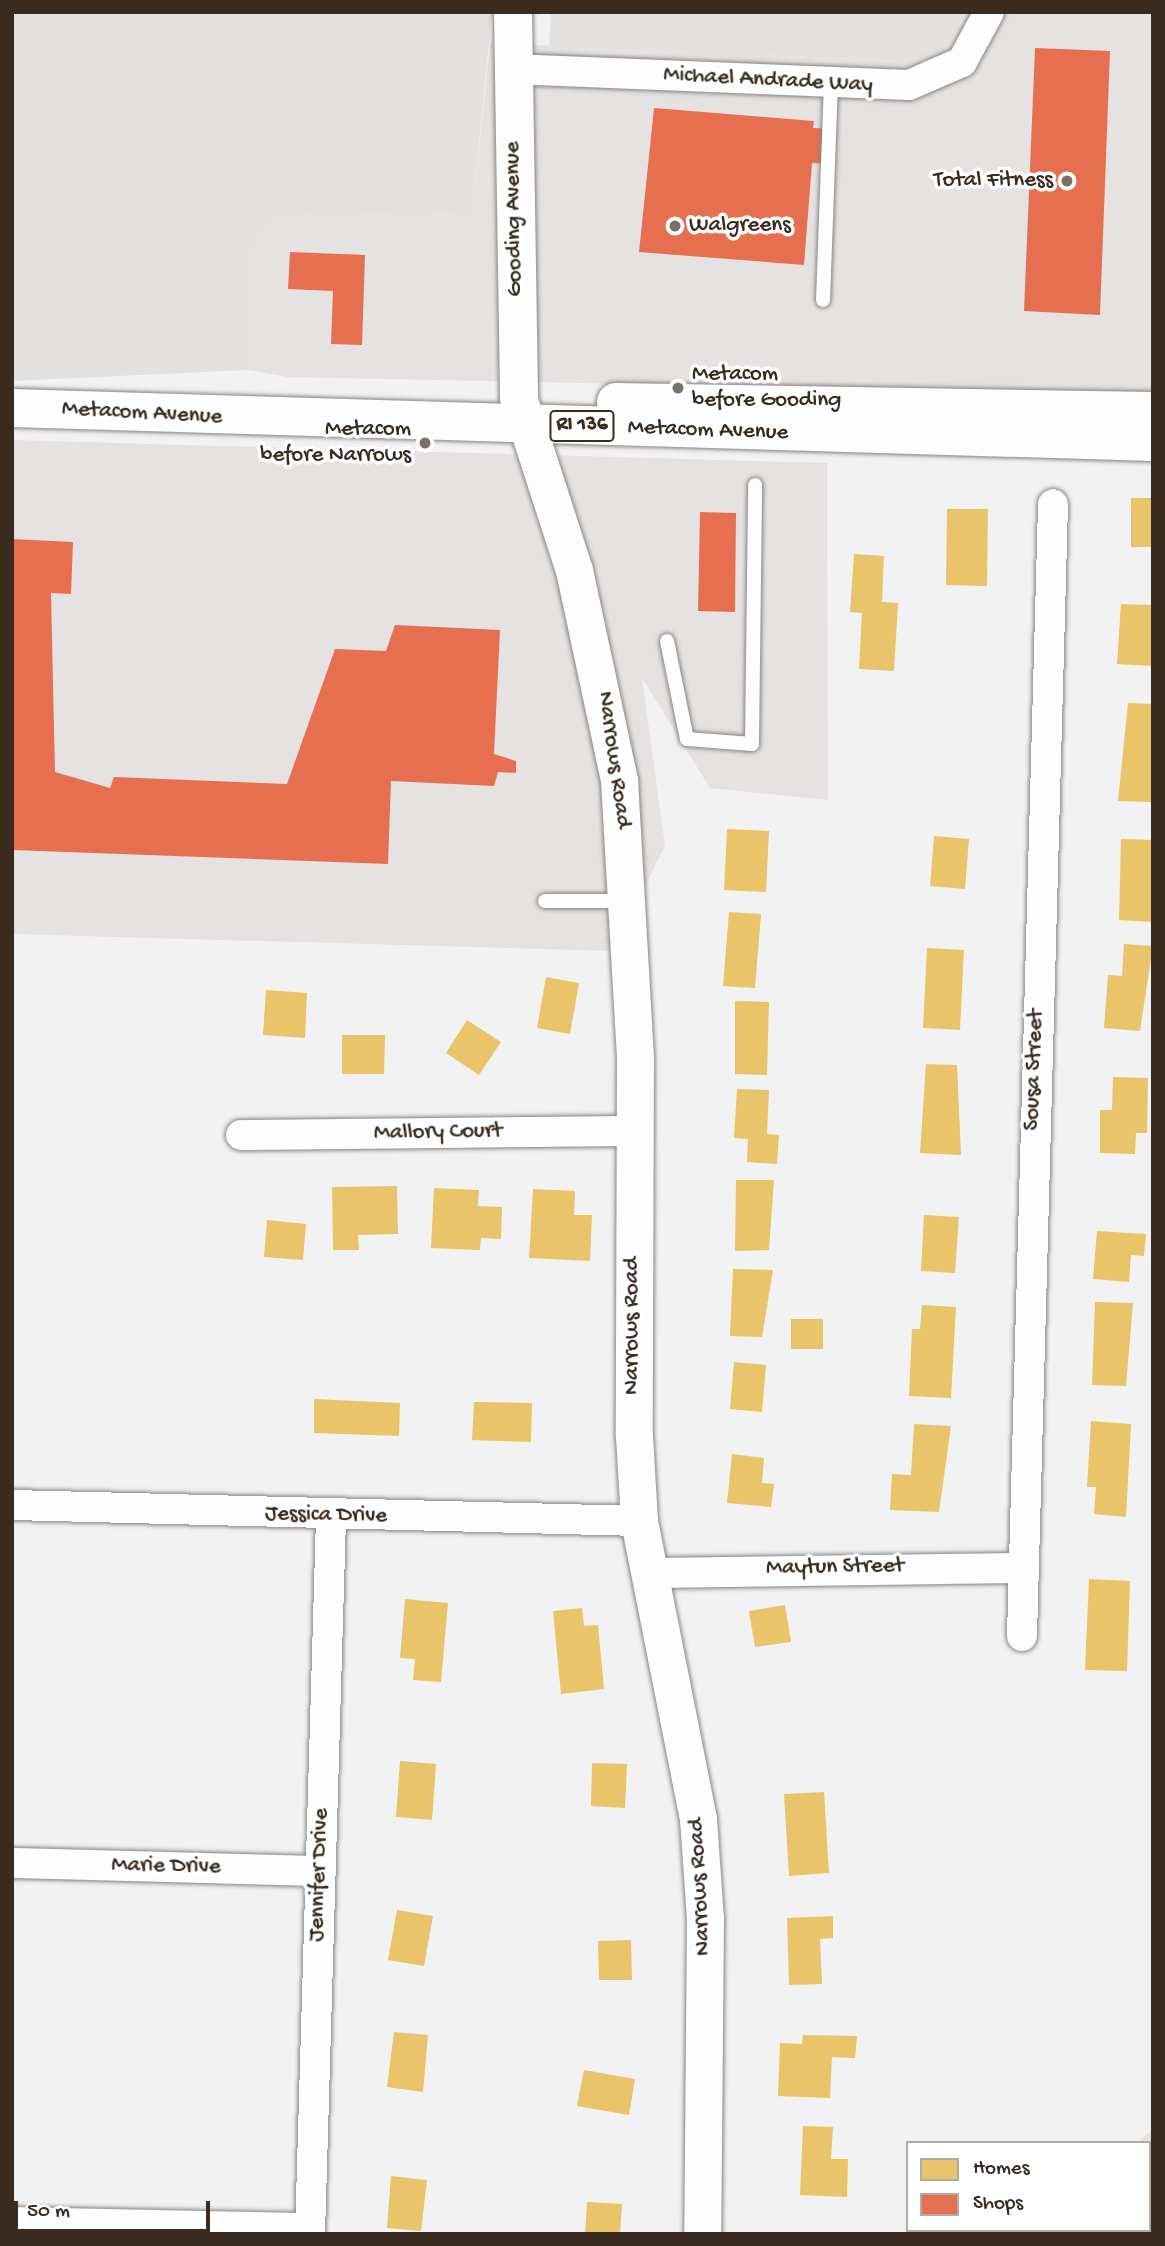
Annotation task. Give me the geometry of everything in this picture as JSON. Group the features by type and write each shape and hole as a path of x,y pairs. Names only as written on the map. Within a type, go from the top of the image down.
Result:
{"main road":[{"name":"Gooding Avenue","path":"513,12 511,69 523,412"},
{"name":"Metacom Avenue","path":"12,398 78,404 346,411 1153,411"},
{"name":"Metacom Avenue","path":"12,408 78,404"},
{"name":"Metacom Avenue","path":"523,412 1153,442"}],"street":[{"name":"Michael Andrade Way","path":"511,69 831,85 909,85 951,72 989,12"},
{"name":"Narrows Road","path":"523,412 574,570 610,712 629,901 639,1521 698,1819 705,1918 702,2234"},
{"name":"Sousa Street","path":"1022,1636 1020,1568 1054,504"},
{"name":"Mallory Court","path":"241,1135 634,1131"},
{"name":"Jessica Drive","path":"12,1505 331,1517 639,1521"},
{"name":"Jennifer Drive","path":"310,2231 331,1517"},
{"name":"Maytun Street","path":"651,1573 1020,1568"},
{"name":"Marie Drive","path":"12,1863 320,1871"},
{"path":"12,2222 310,2231"}],"lane":[{"path":"823,300 831,85"},
{"path":"667,641 687,739 752,744 755,485"},
{"path":"545,901 629,901"}],"shaded area":[{"path":"12,12 492,12 472,213 278,216 247,252 247,370 12,381"},
{"path":"551,12 967,12 941,52 901,61 549,46"},
{"path":"967,12 1153,12 1153,395 288,377 247,370 247,252 278,216 472,213 490,43 901,61 960,25"},
{"path":"12,440 827,463 828,800 710,788 642,678 665,846 612,951 12,934"},
{"path":"1153,2129 1153,2234 1036,2234 1151,2232 1151,2141 1139,2141"}],"building: Homes":[{"path":"1131,498 1153,498 1153,547 1131,547"},
{"path":"947,509 988,509 987,586 946,585"},
{"path":"854,554 884,556 882,602 898,603 894,671 859,669 862,613 850,612"},
{"path":"1121,604 1153,605 1153,666 1117,664"},
{"path":"1128,703 1153,704 1153,802 1118,801"},
{"path":"727,829 769,831 766,892 724,890"},
{"path":"934,836 969,839 965,889 930,886"},
{"path":"1121,839 1153,840 1152,922 1119,920"},
{"path":"729,912 761,914 755,988 723,986"},
{"path":"1124,944 1153,946 1140,1031 1104,1028 1108,975 1122,976"},
{"path":"927,948 964,950 960,1030 923,1028"},
{"path":"546,977 579,983 570,1034 537,1028"},
{"path":"266,990 307,993 305,1038 263,1035"},
{"path":"735,1001 769,1002 767,1075 735,1074"},
{"path":"467,1020 501,1042 479,1075 446,1053"},
{"path":"342,1035 385,1035 384,1074 342,1074"},
{"path":"926,1064 957,1065 961,1155 920,1153"},
{"path":"1113,1077 1148,1078 1147,1133 1136,1133 1135,1154 1100,1153 1100,1110 1112,1110"},
{"path":"737,1089 769,1090 767,1134 779,1135 777,1164 747,1162 748,1139 734,1138"},
{"path":"736,1180 774,1180 769,1250 735,1251"},
{"path":"397,1186 398,1234 358,1235 359,1250 333,1250 332,1187"},
{"path":"434,1188 479,1190 478,1206 502,1207 501,1239 481,1238 480,1250 431,1248"},
{"path":"533,1189 575,1191 574,1215 592,1215 590,1261 529,1258"},
{"path":"924,1215 959,1217 955,1273 921,1271"},
{"path":"267,1220 306,1224 303,1260 264,1257"},
{"path":"1097,1231 1146,1234 1144,1256 1131,1255 1129,1282 1093,1279"},
{"path":"733,1269 773,1270 762,1337 730,1336"},
{"path":"1095,1302 1133,1303 1126,1386 1092,1385"},
{"path":"922,1305 956,1307 951,1398 909,1396 912,1329 920,1329"},
{"path":"791,1319 823,1319 823,1349 791,1349"},
{"path":"734,1362 766,1365 762,1412 730,1409"},
{"path":"314,1399 400,1403 399,1436 314,1433"},
{"path":"474,1402 532,1403 531,1442 472,1440"},
{"path":"1091,1421 1131,1424 1126,1517 1094,1514 1096,1487 1087,1487"},
{"path":"914,1424 951,1426 939,1512 890,1510 892,1474 911,1475"},
{"path":"732,1454 764,1458 762,1483 774,1484 771,1507 727,1503"},
{"path":"1089,1579 1130,1581 1127,1671 1085,1670"},
{"path":"405,1599 448,1603 441,1682 413,1680 415,1659 400,1658"},
{"path":"785,1605 791,1642 755,1647 749,1611"},
{"path":"582,1608 584,1626 598,1625 604,1689 561,1694 553,1611"},
{"path":"400,1761 436,1764 432,1820 396,1817"},
{"path":"592,1763 627,1764 625,1808 591,1806"},
{"path":"824,1792 829,1873 789,1876 784,1794"},
{"path":"397,1910 433,1916 424,1966 388,1960"},
{"path":"833,1916 833,1938 820,1939 822,1984 789,1985 787,1918"},
{"path":"631,1940 632,1980 599,1980 598,1941"},
{"path":"394,2032 428,2035 423,2092 387,2087"},
{"path":"803,2035 857,2036 855,2058 832,2057 830,2098 778,2096 780,2043 802,2044"},
{"path":"584,2070 635,2079 629,2115 577,2106"},
{"path":"803,2126 833,2127 831,2159 848,2159 847,2197 800,2195"},
{"path":"391,2176 427,2180 421,2231 387,2228"},
{"path":"587,2202 622,2204 620,2234 585,2234"}],"building: Shops":[{"name":"Total Fitness","path":"1035,48 1110,51 1100,315 1024,311"},
{"path":"654,108 814,121 813,128 834,129 831,164 812,163 804,265 639,252"},
{"path":"290,252 365,255 362,345 331,344 333,291 288,289"},
{"path":"700,512 736,513 735,612 698,611"},
{"path":"12,539 73,542 71,594 51,593 55,772 110,788 114,777 287,784 335,649 386,651 395,625 500,630 494,754 516,761 516,773 498,772 494,786 391,781 388,864 12,850"}],"place":[{"name":"Total Fitness","path":"1067,181"},
{"name":"Walgreens","path":"675,226"},
{"name":"Metacom before Gooding","path":"678,388"},
{"name":"Metacom before Narrows","path":"425,443"}]}
